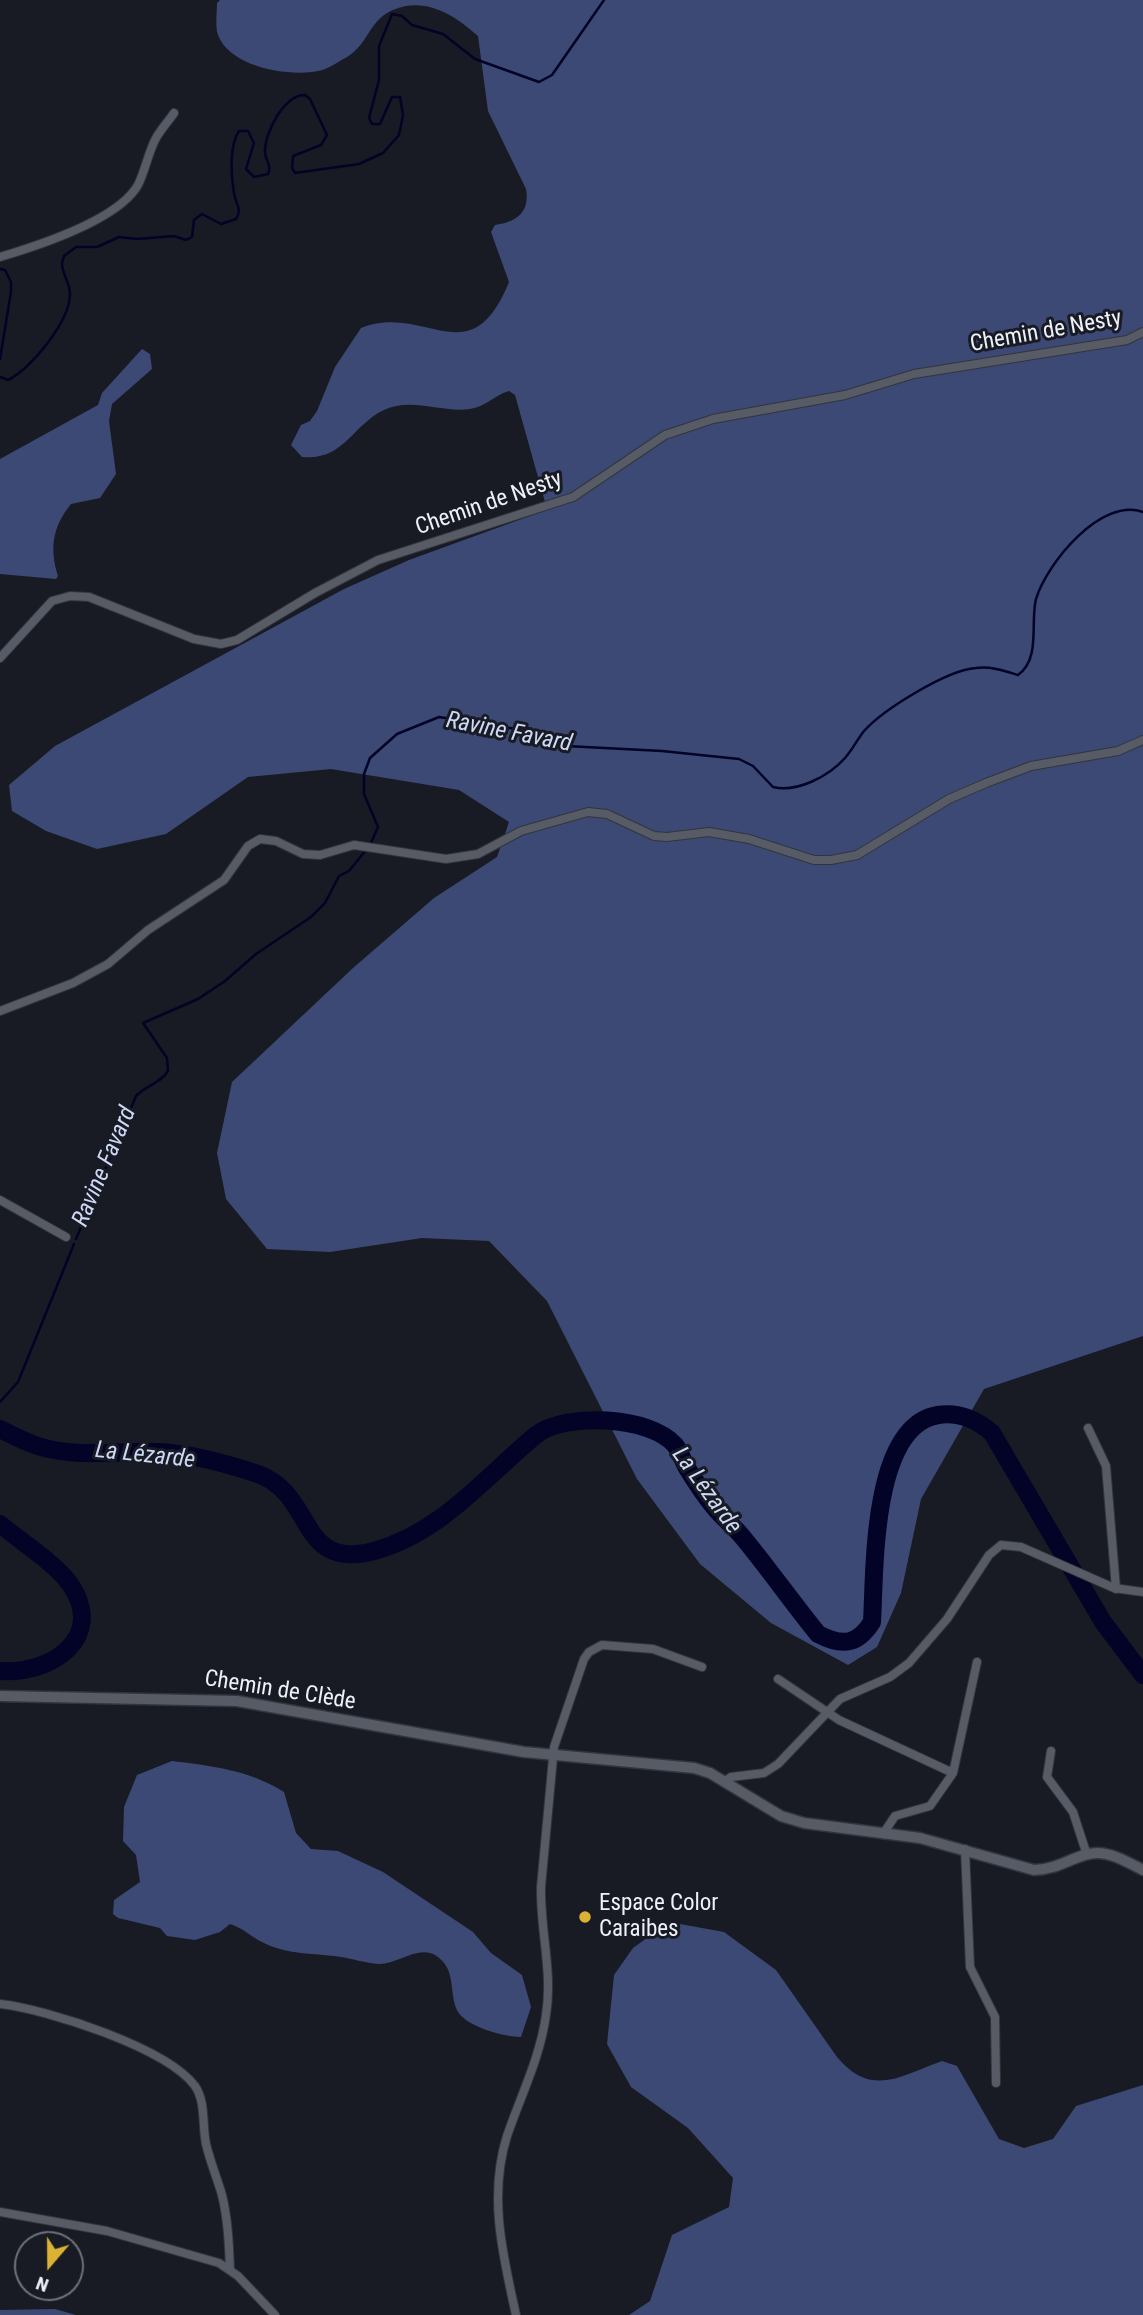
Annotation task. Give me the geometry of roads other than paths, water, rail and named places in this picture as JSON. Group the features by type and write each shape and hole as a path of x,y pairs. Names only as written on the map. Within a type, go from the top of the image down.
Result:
{"main road":[{"name":"Chemin de Clède","path":"0,1696 237,1701 423,1736 552,1756 694,1768 725,1781 781,1816 826,1827 920,1838 1034,1870 1053,1870 1087,1855"},
{"path":"1087,1855 1106,1854 1143,1870"}],"street":[{"path":"0,257 29,248 105,215 128,200 138,185 156,139 174,113"},
{"name":"Chemin de Nesty","path":"0,658 52,601 70,596 89,597 194,639 221,644 237,640 315,593 379,560 573,497 665,435 713,419 845,395 914,374 1114,342 1143,332"},
{"path":"0,1011 73,983 108,964 149,930 224,880 248,846 260,839 276,841 303,854 320,855 354,845 364,845 446,859 478,853 521,831 589,812 607,814 654,835 667,837 709,832 749,839 814,860 831,860 857,855 949,799 986,783 1031,766 1118,751 1143,740"},
{"path":"0,1200 66,1237"},
{"path":"1088,1428 1106,1466 1116,1589"},
{"path":"725,1781 732,1777 764,1773 778,1764 847,1694 890,1677 909,1663 947,1619 994,1549 1010,1544 1021,1546 1091,1580 1116,1589 1143,1592"},
{"path":"516,2315 498,2230 497,2207 507,2138 538,2055 547,2014 549,1978 541,1887 552,1756 584,1659 595,1647 653,1648 702,1667"},
{"path":"883,1834 895,1816 930,1806 953,1773 976,1662"},
{"path":"778,1679 826,1713 953,1773"},
{"path":"1051,1751 1048,1777 1073,1812 1087,1855"},
{"path":"965,1849 970,1967 995,2017 996,2083"},
{"path":"0,2004 35,2011 143,2049 172,2064 193,2083 202,2102 206,2144 228,2224 230,2270"},
{"path":"0,2212 107,2231 219,2263 230,2270 275,2315"}],"waterway":[{"path":"0,377 8,380 27,366 48,343 64,317 70,294 62,263 64,256 76,247 97,247 119,237 137,239 174,236 186,240 192,237 194,220 202,214 221,224 236,219 239,209 232,169 232,152 236,137 239,131 248,131 254,143 246,169 254,177 268,174 269,166 265,153 268,136 277,117 290,101 305,95 310,99 327,135 321,145 293,156 292,168 295,173 359,164 383,153 399,135 403,115 400,97 392,97 380,124 372,124 369,118 379,80 379,46 392,14 402,16 412,25 443,34 475,59 539,82 552,75 604,0"},
{"path":"0,269 5,270 11,282 0,359"},
{"name":"Ravine Favard","path":"370,845 378,827 364,794 364,774 370,758 397,734 439,717 516,729 566,746 662,751 739,759 753,766 773,787 792,788 812,782 838,765 873,722 933,683 976,668 992,668 1018,675 1030,660 1036,599 1051,568 1078,536 1094,523 1110,514 1127,510 1143,512"},
{"name":"Ravine Favard","path":"76,1239 136,1096 168,1071 167,1058 143,1023 198,999 225,981 256,954 311,917 325,903 339,876 349,871 366,850"},
{"name":"Ravine Favard","path":"0,1402 18,1382 74,1244"},
{"name":"La Lézarde","path":"0,1429 54,1450 87,1453 170,1453 214,1461 258,1474 276,1484 290,1498 319,1541 332,1550 349,1554 374,1551 398,1543 420,1531 461,1502 536,1435 549,1428 586,1420 628,1423 663,1435 675,1445 707,1498 750,1546 818,1634 834,1641 848,1642 860,1636 872,1622 881,1504 888,1472 900,1445 916,1425 938,1415 960,1416 973,1420 992,1433 1103,1622 1143,1675"},
{"name":"La Lézarde","path":"0,1524 64,1576 80,1603 82,1621 77,1636 68,1649 54,1659 37,1667 0,1671"}],"place":[{"name":"Espace Color Caraibes","path":"585,1917"}]}
